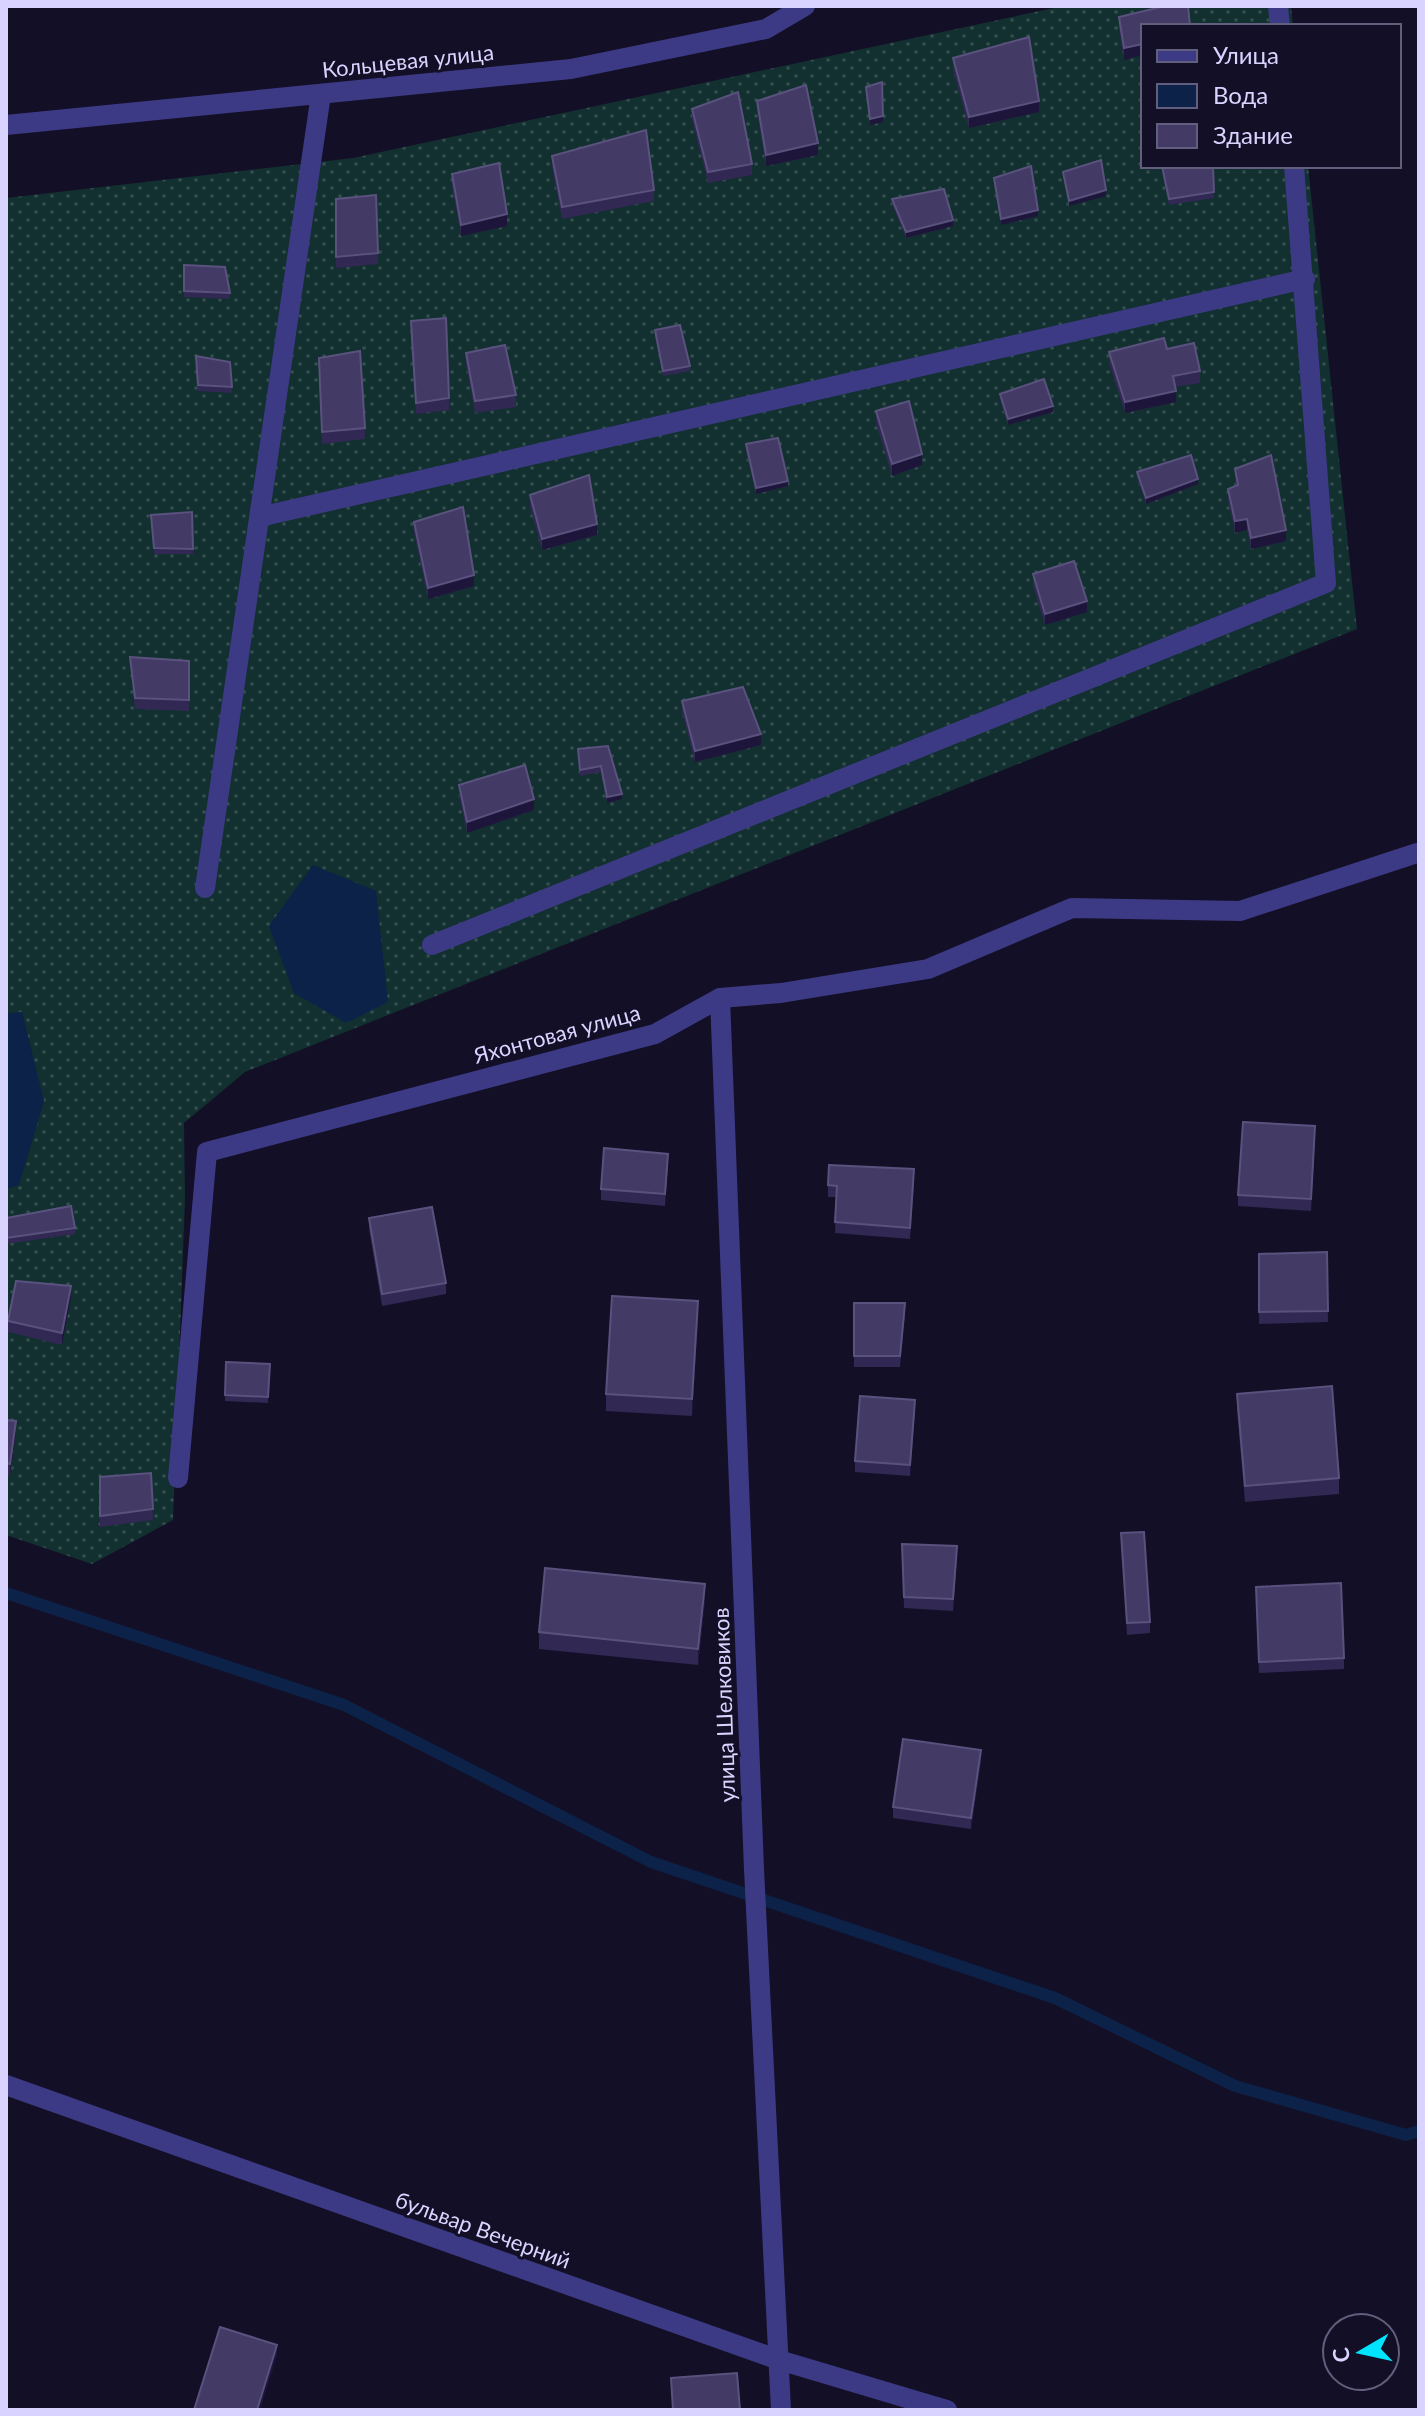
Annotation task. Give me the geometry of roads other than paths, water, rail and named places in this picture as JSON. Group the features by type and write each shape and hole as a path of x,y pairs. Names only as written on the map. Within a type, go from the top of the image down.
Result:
{"street":[{"name":"Кольцевая улица","path":"6,125 571,69 766,29 805,6"},
{"path":"205,888 321,94"},
{"path":"432,945 1326,583 1294,168"},
{"path":"259,517 1305,279"},
{"name":"Яхонтовая улица","path":"178,1478 207,1152 655,1034 720,998 781,993 928,969 1072,908 1240,911 1418,853"},
{"name":"улица Шелковиков","path":"720,998 754,1869 781,2410"},
{"name":"бульвар Вечерний","path":"6,2085 779,2360 947,2410"}],"water":[{"path":"313,865 376,891 388,1002 346,1023 294,993 269,926"},
{"path":"22,1012 44,1101 19,1185 6,1189 6,1013"}],"waterway":[{"path":"6,1593 344,1705 651,1862 1055,1998 1235,2086 1406,2135 1419,2131"}]}
